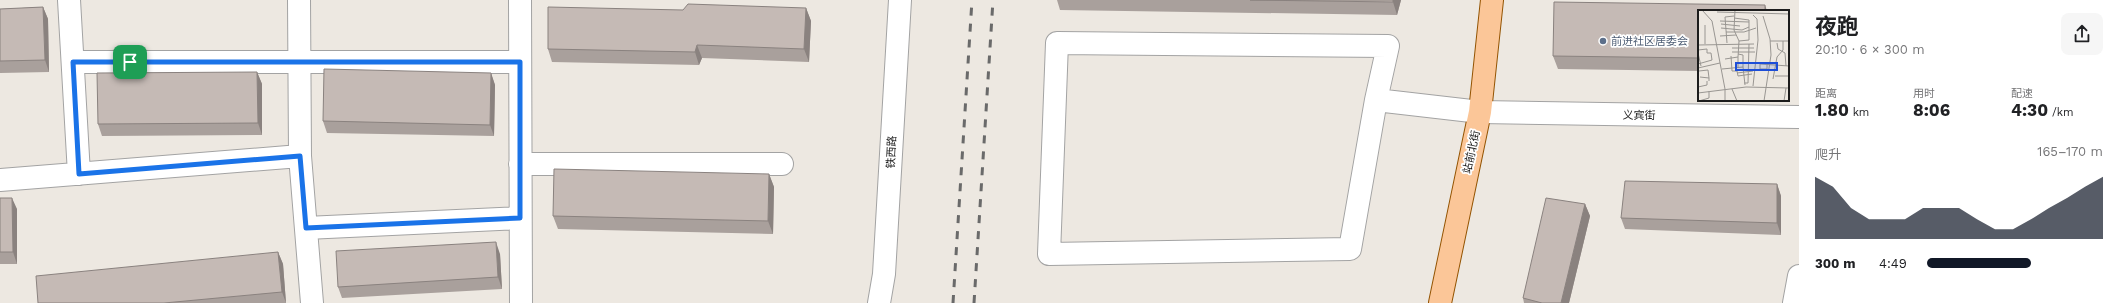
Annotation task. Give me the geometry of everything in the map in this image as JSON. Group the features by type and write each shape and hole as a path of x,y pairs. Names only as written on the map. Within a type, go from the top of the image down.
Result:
{"main road":[{"name":"站前北街","path":"1440,303 1480,112 1492,0"}],"street":[{"path":"69,0 79,174"},
{"path":"299,0 300,156 312,303"},
{"path":"520,0 521,303"},
{"name":"铁西路","path":"879,303 884,274 900,0"},
{"path":"1058,42 1388,46 1376,100 1350,249 1049,254 1058,42"},
{"path":"73,62 520,62"},
{"name":"义宾街","path":"1376,100 1480,112 1799,117"},
{"path":"0,180 300,156"},
{"path":"520,164 782,164"},
{"path":"306,228 520,218"},
{"path":"1794,303 1799,276"}],"building":[{"path":"1250,0 1393,0 1393,2"},
{"path":"1554,2 1765,5 1765,10 1698,10 1698,58 1553,56"},
{"path":"688,4 806,8 804,49 697,45 695,52 548,49 548,7 683,10"},
{"path":"43,7 45,60 0,61 0,9"},
{"path":"324,69 491,73 490,125 323,121"},
{"path":"257,72 258,123 98,124 97,73"},
{"path":"554,169 769,174 768,221 553,216"},
{"path":"1625,181 1777,184 1777,223 1621,218"},
{"path":"0,198 12,198 13,252 0,252"},
{"path":"1546,198 1585,204 1561,303 1542,303 1523,298"},
{"path":"496,242 498,277 338,287 336,251"},
{"path":"278,252 282,292 164,303 38,303 36,276"}],"railway":[{"path":"953,303 972,0"},
{"path":"974,303 993,0"}],"place":[{"name":"前进社区居委会","path":"1603,41"}],"route":[{"path":"73,62 130,62 520,62 520,218 306,228 300,156 79,174 73,62"}]}
